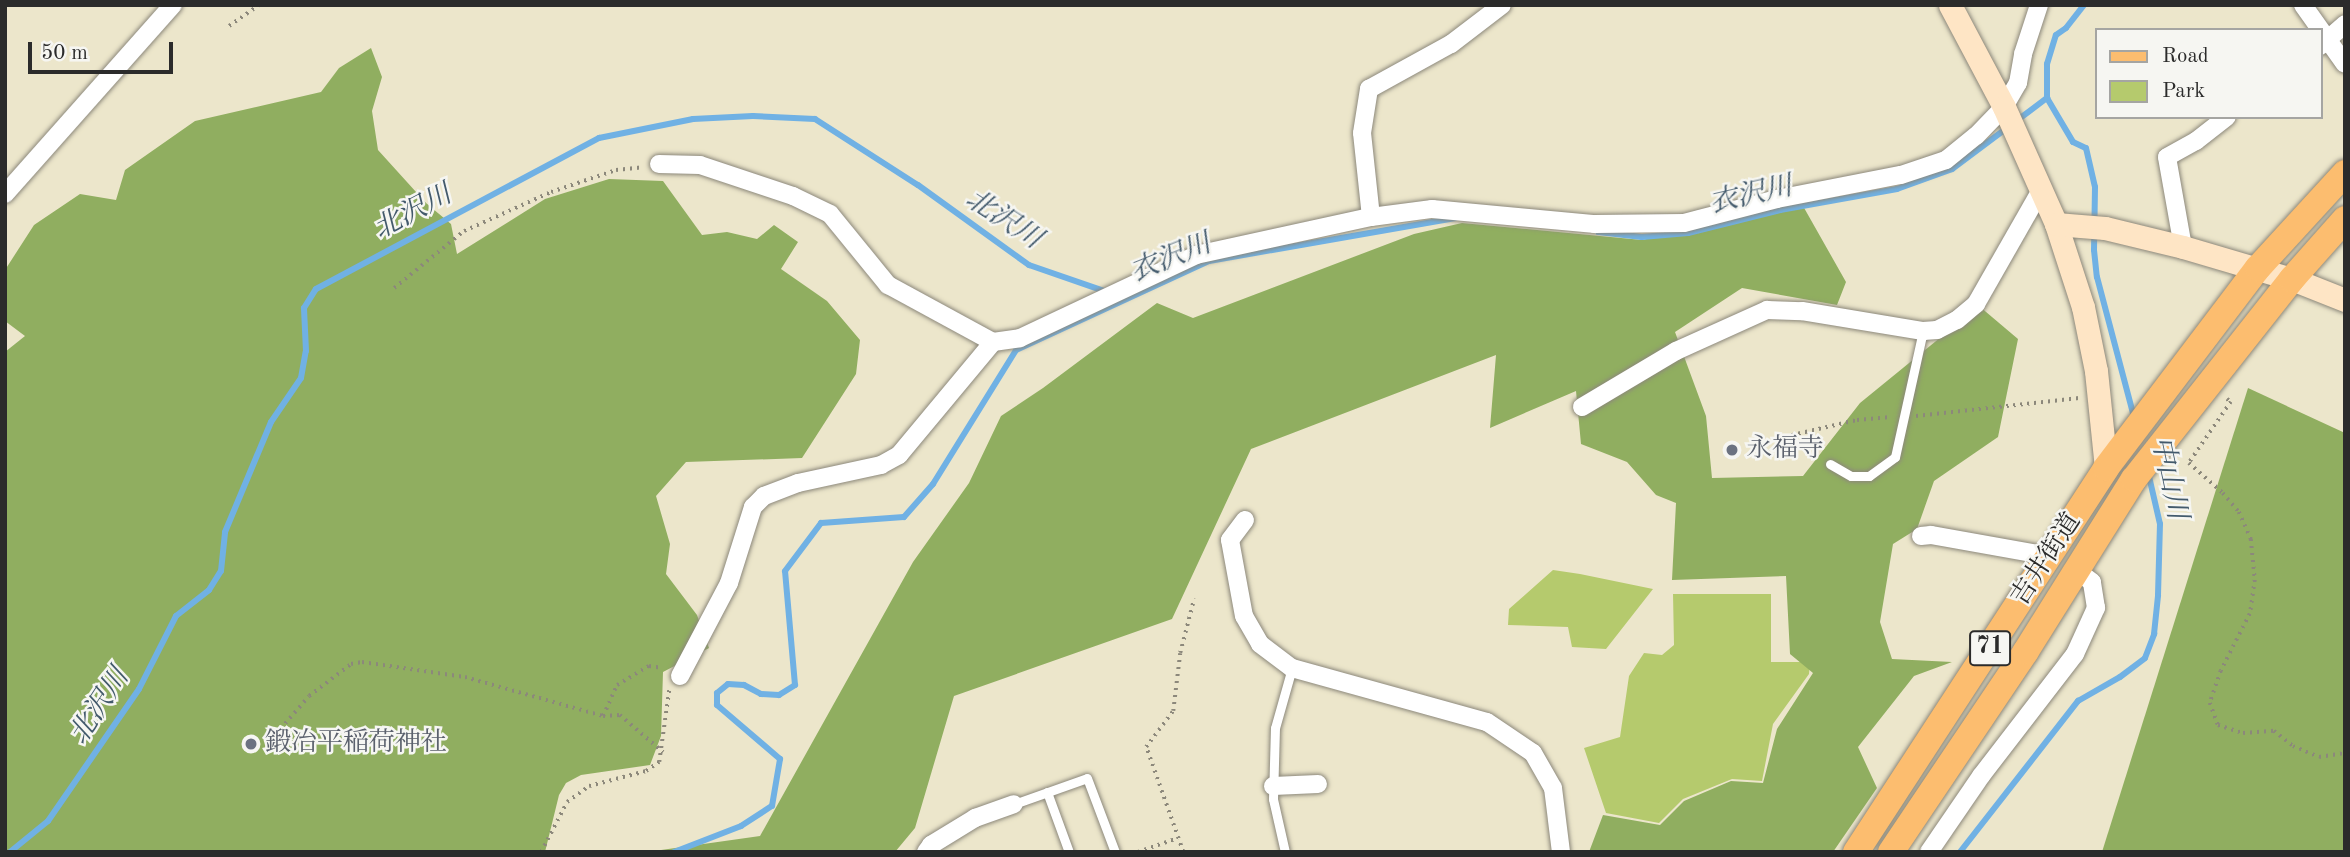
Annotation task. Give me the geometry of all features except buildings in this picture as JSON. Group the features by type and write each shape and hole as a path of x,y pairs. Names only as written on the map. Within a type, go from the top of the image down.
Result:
{"main road":[{"name":"71","path":"2258,268 2345,173"},
{"name":"71","path":"2292,279 2345,219"},
{"name":"吉井街道","path":"1856,852 2106,468 2258,268"},
{"name":"吉井街道","path":"1891,852 2026,651 2075,569 2134,479 2292,279"}],"street":[{"path":"5,194 173,5"},
{"path":"1371,217 1362,133 1369,89 1451,44 1502,5"},
{"path":"1950,5 2004,107 2056,224 2083,307 2099,396 2106,468"},
{"path":"659,164 700,165 793,196 830,214 888,285 993,342 1020,338 1196,255 1371,217 1432,209 1595,224 1684,223 1777,199 1901,174 1946,160 1976,136 2004,107 2018,83 2023,54 2039,5"},
{"path":"2303,5 2316,28"},
{"path":"2345,24 2324,43 2345,64"},
{"path":"2183,247 2167,157 2196,141 2224,119"},
{"path":"1582,407 1676,351 1767,310 1802,311 1923,331 1937,330 1957,320 1976,304 2041,190"},
{"path":"2056,224 2105,228 2183,247 2292,279 2345,300"},
{"path":"681,674 729,583 753,507 764,496 798,483 881,465 899,455 993,342"},
{"path":"1245,520 1230,540 1244,616 1260,644 1292,668 1487,722 1533,753 1553,788 1561,852"},
{"path":"1922,536 1931,535 2049,556"},
{"path":"1929,852 1981,776 2075,654 2096,608 2092,582 2075,569"},
{"path":"1273,786 1318,784"},
{"path":"926,852 931,845 975,818 1014,804"}],"lane":[{"path":"1830,464 1851,477 1869,475 1882,469 1895,457 1907,416 1923,331"},
{"path":"1285,852 1273,786 1275,728 1292,668"},
{"path":"1014,804 1087,778 1115,852"},
{"path":"1047,792 1069,852"}],"path":[{"path":"229,26 259,5"},
{"path":"394,288 464,231 551,192 616,170 659,164"},
{"path":"1907,416 1979,411 2099,396"},
{"path":"2231,402 2189,463 2223,493 2239,512 2251,539 2255,580 2250,614 2221,671 2210,703 2218,725 2243,733 2274,731 2293,746 2319,757 2345,753"},
{"path":"1770,440 1875,418"},
{"path":"1183,852 1146,747 1173,711 1180,653 1194,599"},
{"path":"276,734 309,696 351,664 362,662 465,677 603,716 620,715 663,752"},
{"path":"541,852 567,802 589,786 646,771 659,762 663,752 667,692 681,674 649,666 617,685 603,716"},
{"path":"1138,852 1178,838"}],"green space":[{"path":"371,48 382,77 372,111 378,150 426,203 451,224 457,254 545,199 609,179 663,181 702,235 727,232 757,239 774,225 798,242 781,269 827,301 860,340 856,374 802,458 686,462 656,496 670,544 666,574 697,615 709,648 663,672 661,736 650,765 581,775 566,783 559,795 545,852 5,852 5,352 25,336 5,321 5,270 34,225 80,194 116,200 125,170 195,121 321,92 339,68"},
{"path":"1803,206 1846,282 1837,305 1742,288 1675,332 1706,416 1712,478 1803,476 1860,403 1979,306 2018,339 1998,437 1934,481 1917,529 1893,544 1880,622 1892,659 1952,662 1914,676 1858,747 1877,788 1833,852 1589,852 1603,815 1660,825 1684,801 1731,781 1763,783 1777,729 1813,673 1790,654 1786,576 1672,580 1676,503 1656,495 1627,462 1581,444 1576,391 1490,428 1496,355 1251,449 1172,619 954,696 915,828 895,852 647,852 760,836 913,562 969,483 1001,416 1157,303 1193,318 1414,234 1462,223 1642,240"},
{"path":"2248,388 2345,433 2345,852 2102,852"},
{"path":"1553,570 1653,589 1606,649 1572,647 1568,627 1508,625 1509,609"},
{"path":"1673,594 1771,594 1771,662 1810,662 1809,674 1773,724 1762,781 1732,779 1683,799 1659,823 1606,813 1584,748 1620,737 1629,676 1644,653 1662,655 1674,645"}],"waterway":[{"name":"衣沢川","path":"2047,98 2047,64 2056,35 2066,28 2084,5"},
{"name":"中山川","path":"2047,98 2073,142 2086,148 2095,187 2094,250 2097,277 2134,417"},
{"name":"衣沢川","path":"1598,232 1642,237 1688,233 1780,210 1897,189 1952,169 2047,98"},
{"name":"北沢川","path":"10,852 48,821 139,689 176,616 209,590 221,571 225,532 271,422 301,378 306,351 304,308 316,289 599,138 693,119 753,116 815,119 918,185 1029,265 1107,292"},
{"name":"衣沢川","path":"674,852 741,826 772,806 780,759 717,705 717,693 728,684 744,685 761,694 779,695 795,685 785,571 821,523 904,517 933,484 1016,350 1209,261 1455,218"},
{"name":"中山川","path":"1960,852 2078,701 2120,677 2145,658 2154,634 2160,524 2148,472"}],"place":[{"name":"永福寺","path":"1732,450"},
{"name":"鍛冶平稲荷神社","path":"251,744"}]}
